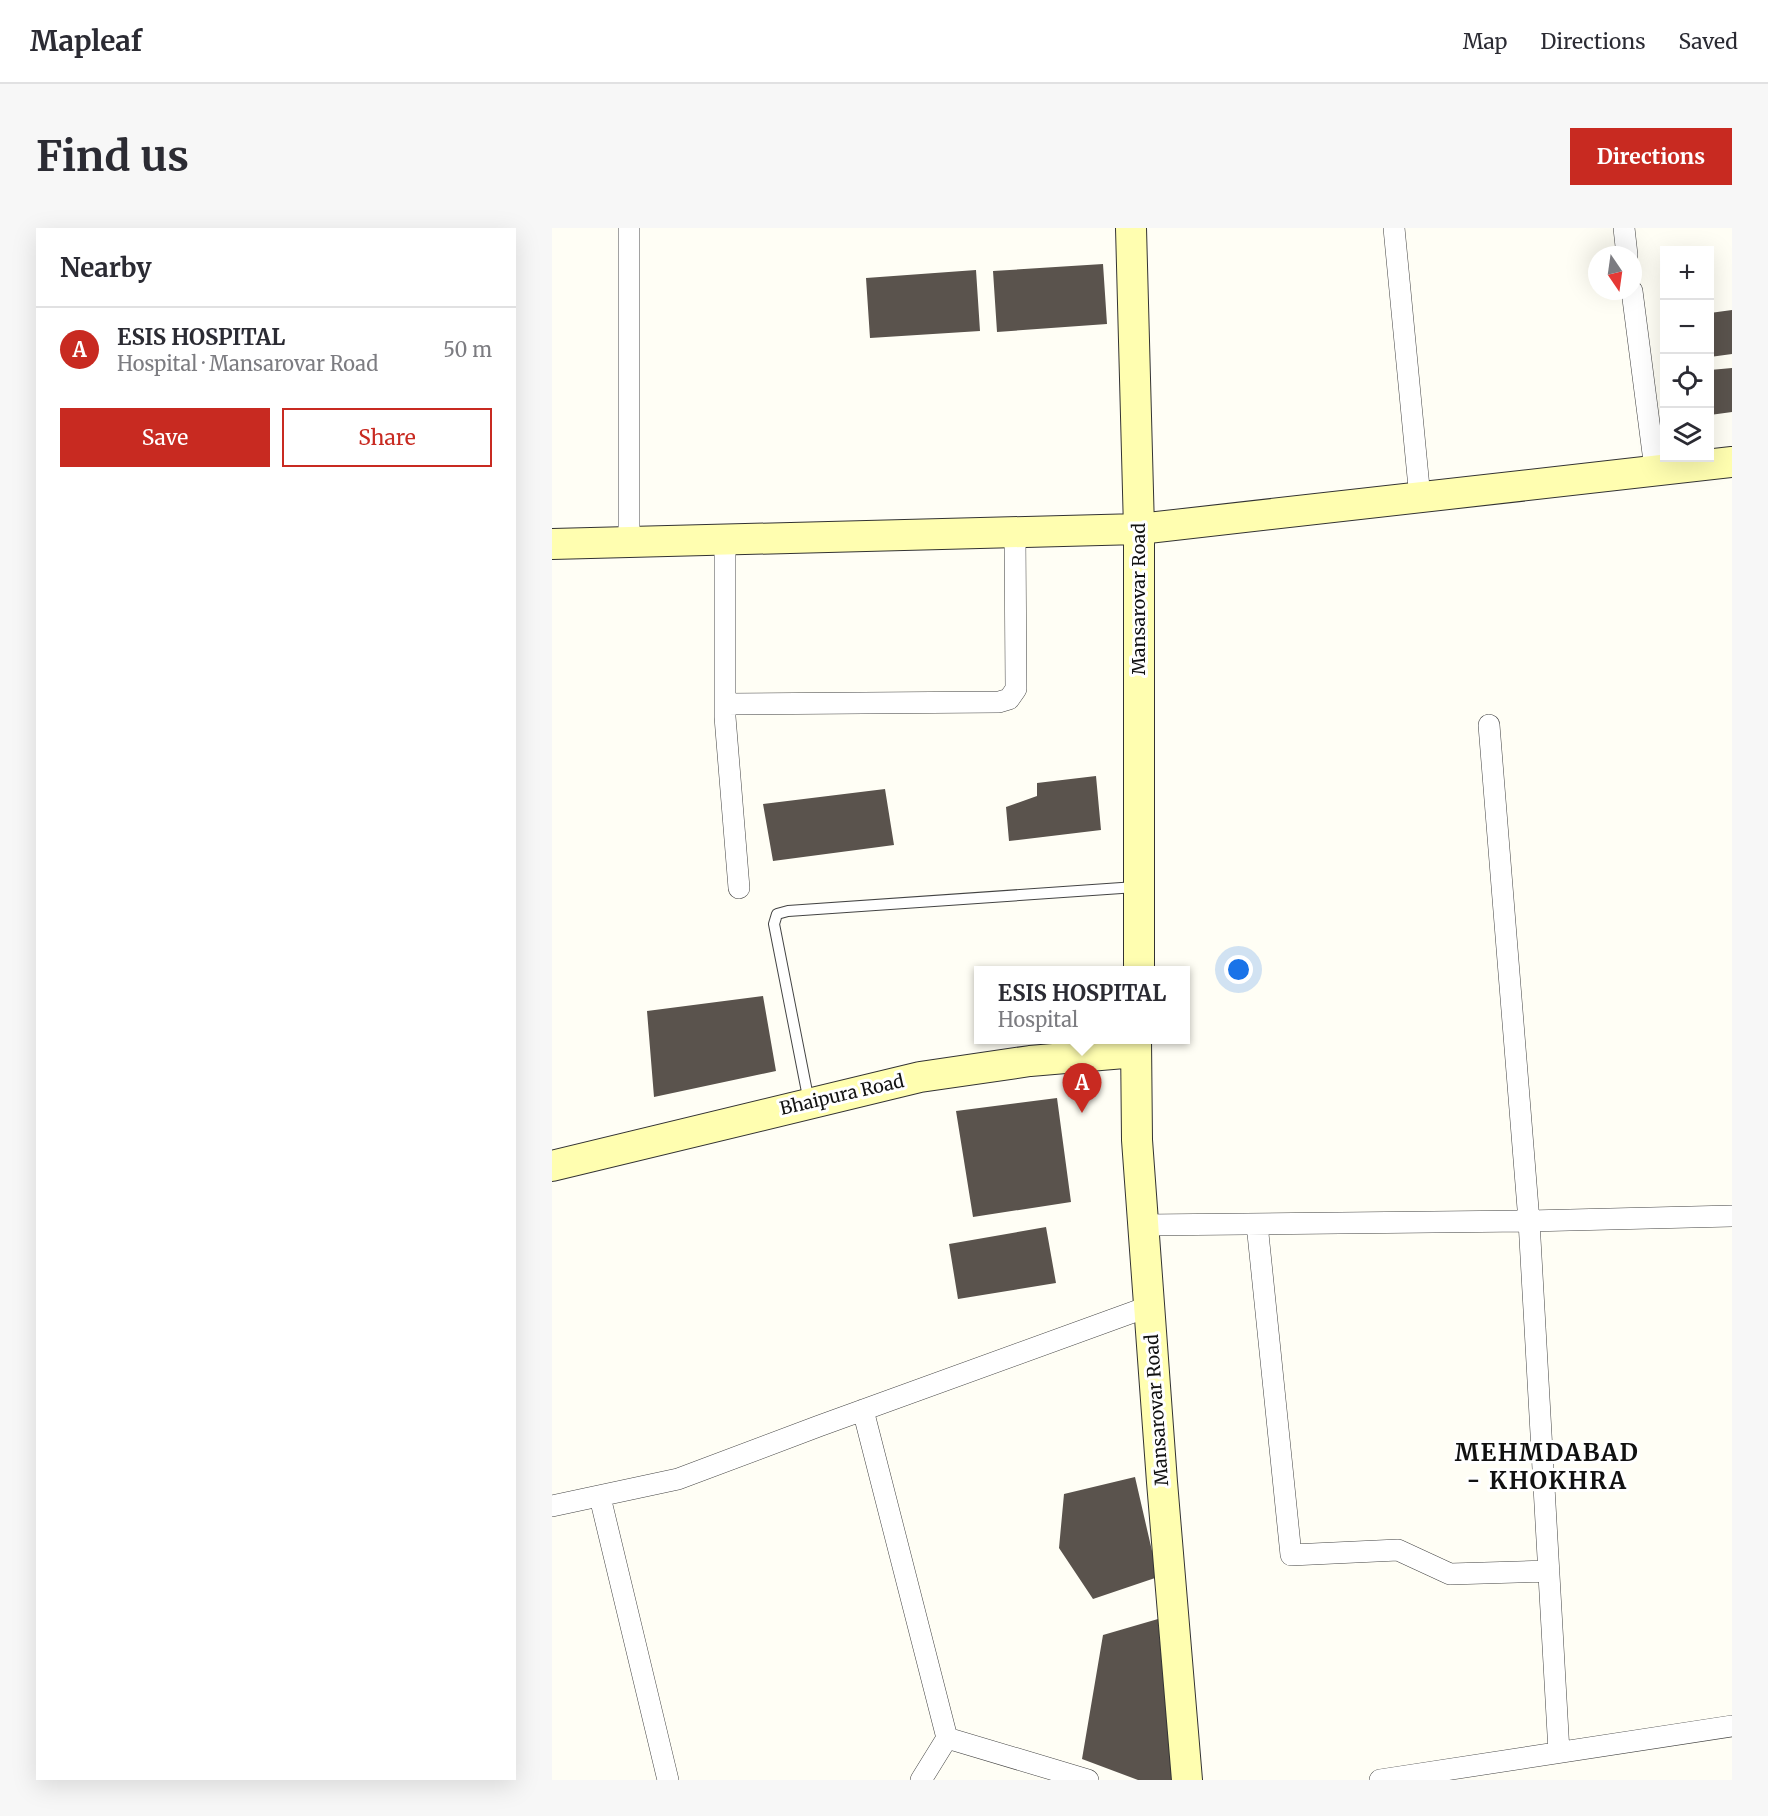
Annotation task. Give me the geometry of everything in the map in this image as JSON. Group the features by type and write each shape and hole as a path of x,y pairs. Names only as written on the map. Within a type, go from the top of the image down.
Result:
{"street":[{"path":"629,228 629,543"},
{"name":"Mansarovar Road","path":"1131,228 1139,529 1139,966"},
{"path":"1394,228 1420,498"},
{"path":"1624,228 1626,246"},
{"path":"1633,300 1655,469"},
{"path":"552,544 1139,529 1732,462"},
{"path":"725,704 999,702 1009,699 1016,689 1015,533"},
{"path":"724,541 725,704 739,888"},
{"path":"1489,725 1529,1221 1559,1752"},
{"name":"Mansarovar Road","path":"1136,1046 1137,1140 1187,1780"},
{"name":"Bhaipura Road","path":"552,1166 920,1077 1136,1046"},
{"path":"1144,1225 1529,1221 1732,1216"},
{"path":"1257,1224 1291,1555 1398,1550 1450,1574 1549,1571"},
{"path":"552,1506 678,1479 1150,1306"},
{"path":"863,1410 947,1738 921,1780"},
{"path":"600,1497 668,1780"},
{"path":"1380,1780 1481,1772 1559,1752 1732,1726"},
{"path":"947,1738 1088,1780"}],"lane":[{"path":"809,1103 774,924 777,914 788,911 1139,887"}],"building":[{"path":"1103,264 1107,324 997,332 993,271"},
{"path":"976,270 980,331 870,338 866,278"},
{"path":"1732,310 1732,354 1714,356 1714,312"},
{"path":"1732,368 1732,412 1714,414 1714,370"},
{"path":"1096,776 1101,830 1009,841 1006,807 1037,796 1037,783"},
{"path":"885,789 894,845 773,861 763,804"},
{"path":"763,996 776,1071 654,1097 647,1011"},
{"path":"1057,1098 1071,1202 973,1217 956,1111"},
{"path":"1046,1227 1056,1283 958,1299 949,1244"},
{"path":"1135,1477 1158,1577 1093,1599 1059,1548 1064,1494"},
{"path":"1158,1619 1172,1780 1138,1780 1082,1759 1103,1635"}],"place":[{"name":"ESIS HOSPITAL","path":"1082,1113"}],"district":[{"name":"MEHMDABAD - KHOKHRA","path":"1547,1467"}]}
